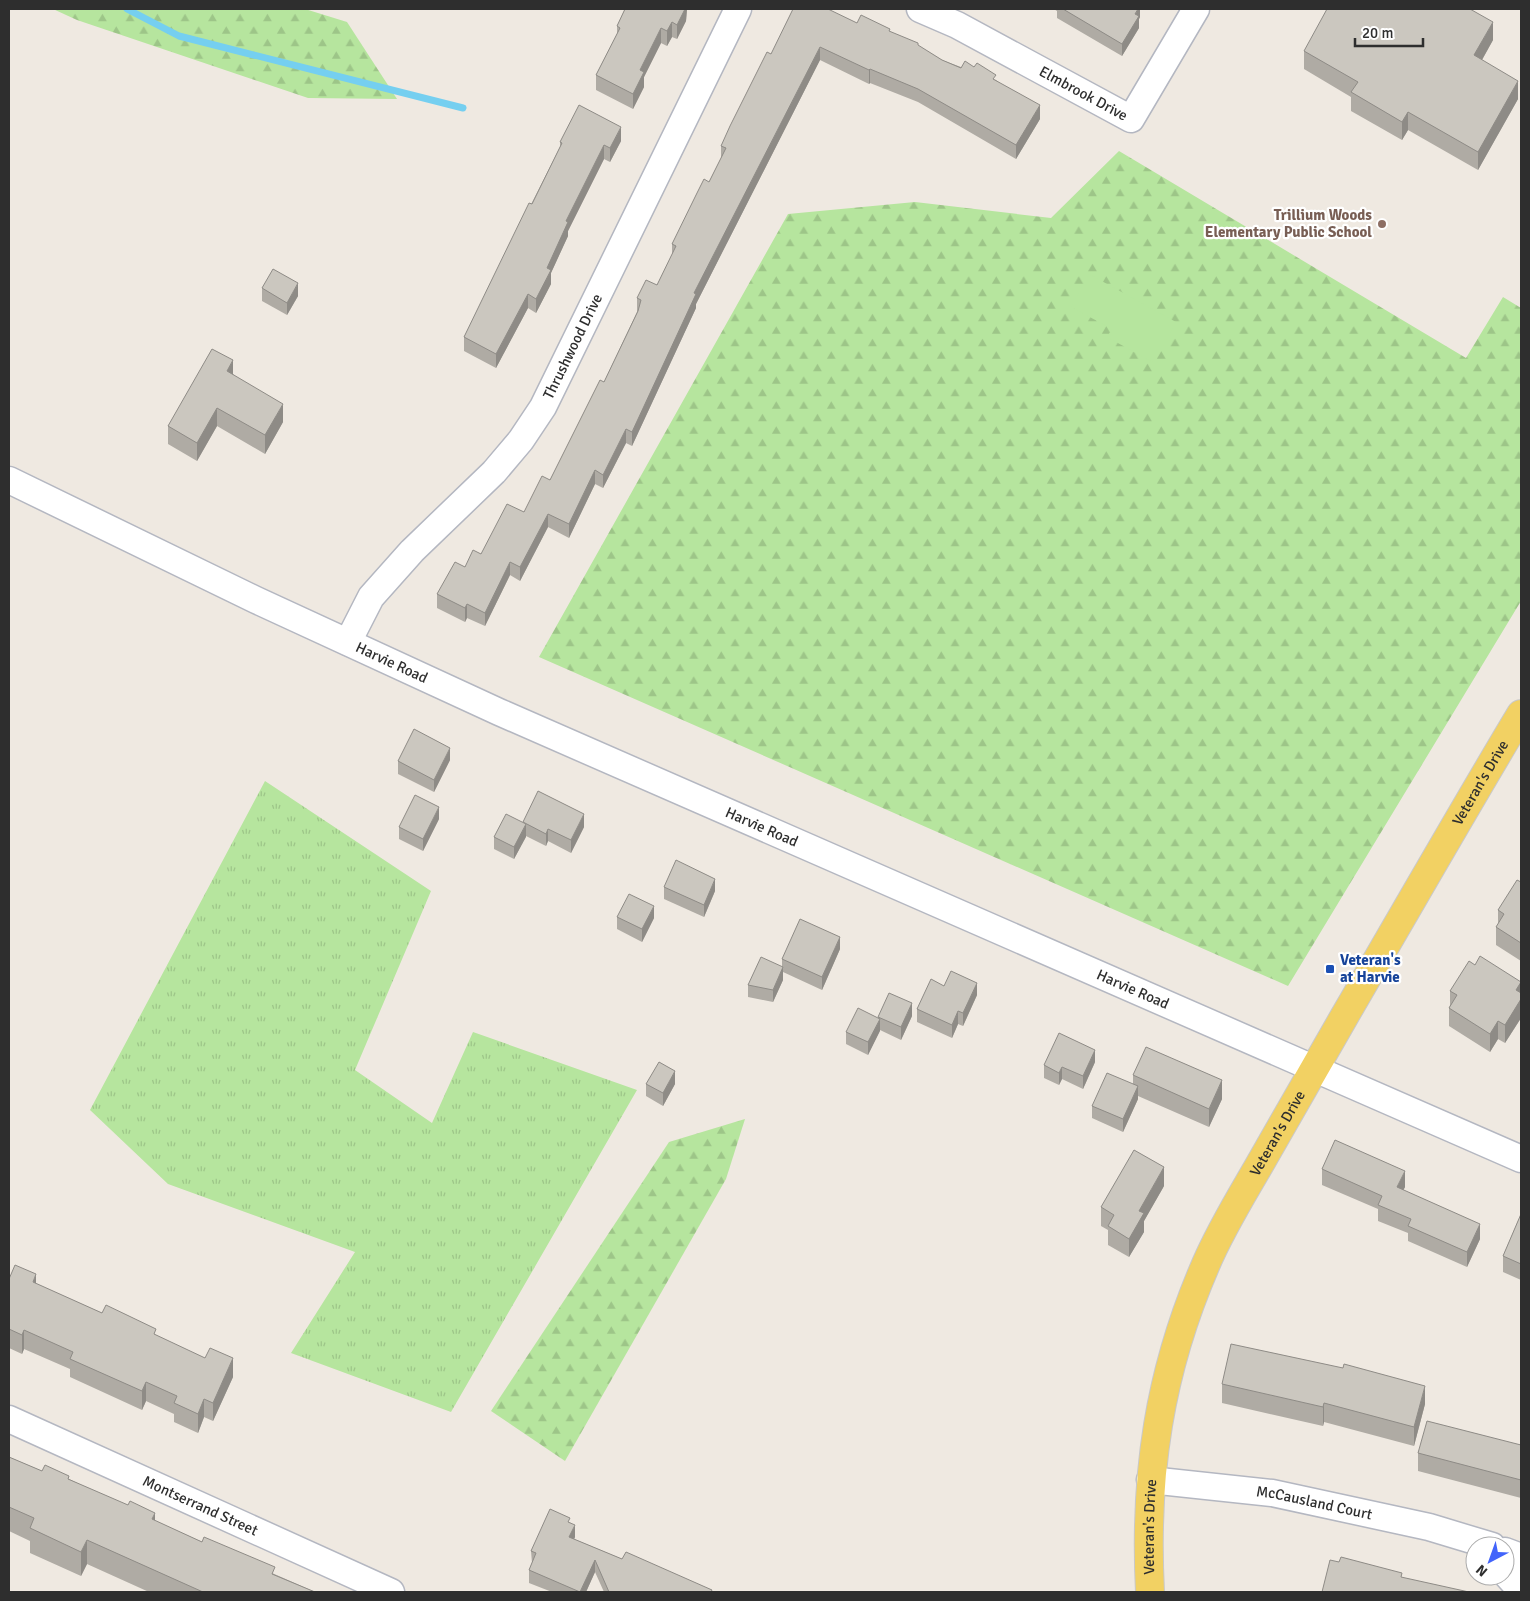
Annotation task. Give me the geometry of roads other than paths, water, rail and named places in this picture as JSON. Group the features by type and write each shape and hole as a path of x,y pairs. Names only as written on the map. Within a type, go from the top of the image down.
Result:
{"main road":[{"name":"Veteran's Drive","path":"1150,1592 1148,1555 1150,1480 1154,1437 1168,1372 1206,1262 1314,1069 1521,714"}],"street":[{"name":"Thrushwood Drive","path":"348,642 371,597 412,551 494,472 521,440 544,407 738,9"},
{"name":"Elmbrook Drive","path":"920,9 957,25 1131,119 1196,9"},
{"name":"Harvie Road","path":"9,480 256,600 500,712 1521,1158"},
{"name":"Montserrand Street","path":"9,1419 391,1592"},
{"name":"McCausland Court","path":"1150,1480 1272,1493 1429,1527 1465,1538"}],"waterway":[{"path":"127,9 179,36 463,108"}],"place":[{"name":"Trillium Woods Elementary Public School","path":"1382,224"},
{"name":"Veteran's at Harvie","path":"1330,969"}]}
